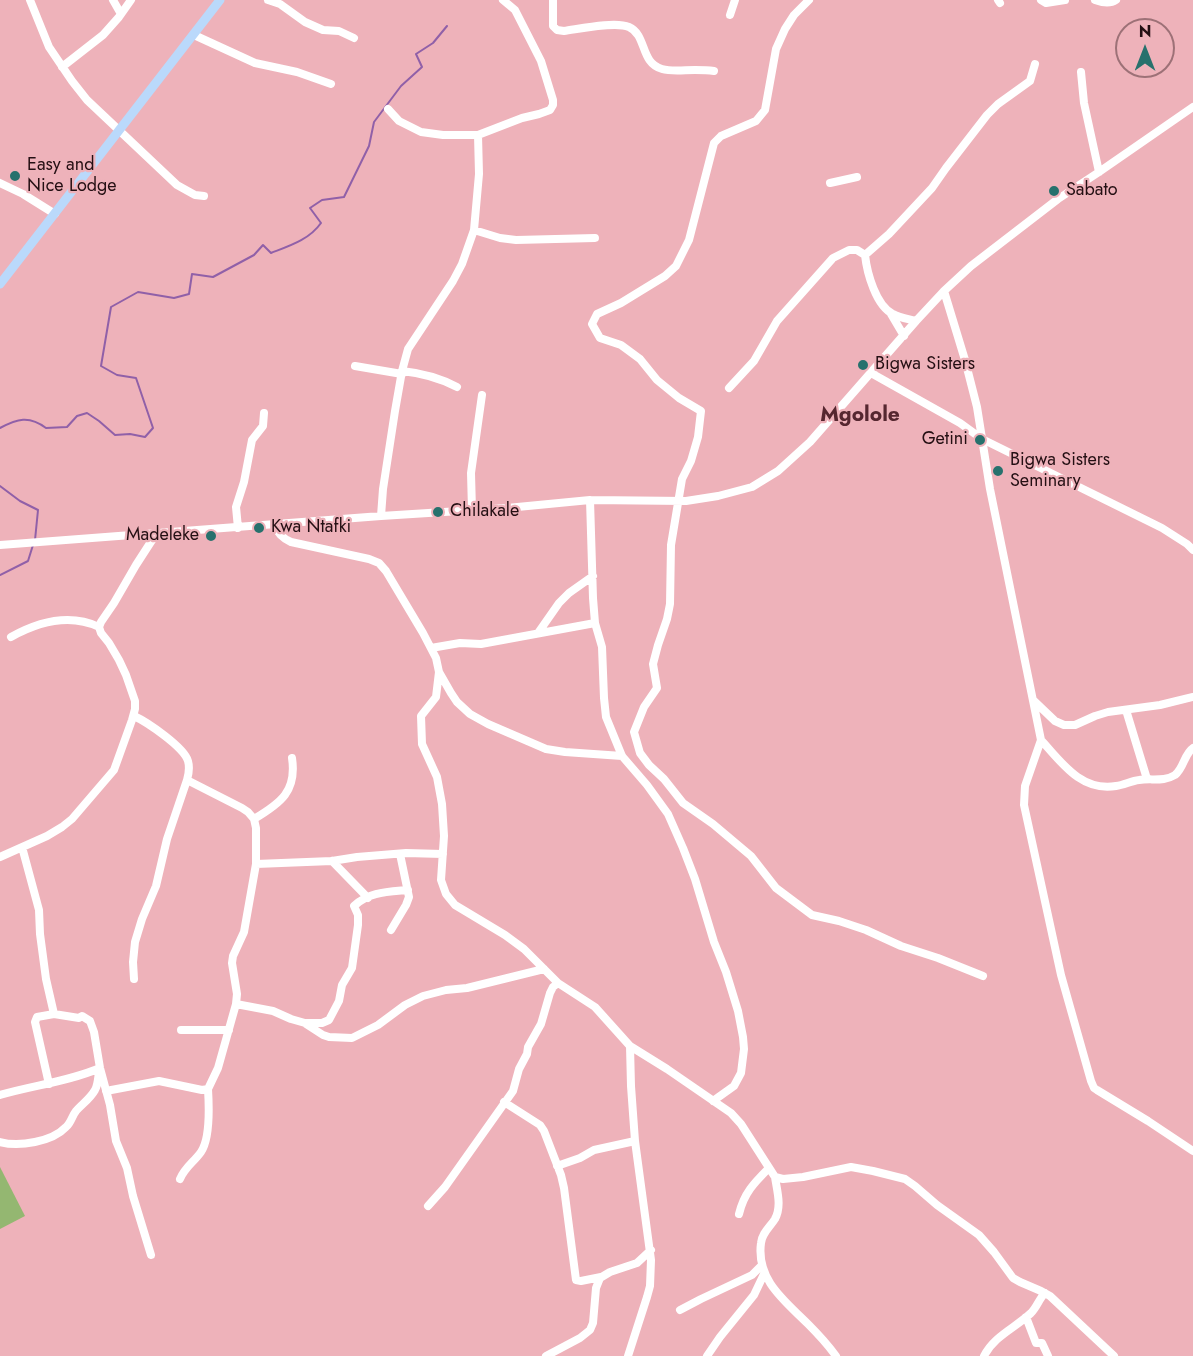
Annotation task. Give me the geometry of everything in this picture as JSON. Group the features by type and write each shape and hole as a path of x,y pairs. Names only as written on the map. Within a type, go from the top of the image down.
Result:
{"main road":[{"path":"0,284 220,0"}],"street":[{"path":"30,0 49,47 87,100 177,185 195,195 204,196"},
{"path":"113,0 121,14"},
{"path":"62,67 103,35 131,0"},
{"path":"268,0 280,4 305,22 323,30 339,31 354,38"},
{"path":"388,109 399,121 421,132 442,135 478,135 550,110 553,105 541,60 515,10 503,0"},
{"path":"553,0 553,26 557,30 622,25 630,27 638,34 645,54 656,67 675,71 714,71"},
{"path":"730,15 735,0"},
{"path":"808,0 794,15 776,49 765,110 756,122 721,136 714,143 689,240 676,266 665,276 621,303 597,314 592,324 600,338 621,345 640,359 664,386 701,411 691,462 682,479 671,545 670,604 653,664 657,688 644,707 634,732 640,753 683,803 713,824 751,856 776,888 812,915 866,930 901,946 983,976"},
{"path":"1041,0 1046,3 1065,0"},
{"path":"1095,0 1106,3 1116,0"},
{"path":"194,35 255,63 297,72 331,84"},
{"path":"865,255 889,234 932,188 987,115 998,104 1030,81 1035,64"},
{"path":"1081,72 1084,103 1100,172"},
{"path":"0,545 590,500 686,501 753,487 778,471 810,442 916,321 971,266 1049,206 1193,107"},
{"path":"381,516 383,489 408,349 435,310 462,264 474,230 479,174 478,135"},
{"path":"830,183 857,177"},
{"path":"0,183 55,214"},
{"path":"474,230 516,240 595,238"},
{"path":"729,388 754,361 777,321 833,258 849,250 857,250 865,255 868,276 878,297 903,336"},
{"path":"944,291 977,407 994,511 1041,740 1076,778 1103,787 1138,780 1167,779 1174,776 1193,748"},
{"path":"891,314 916,321"},
{"path":"355,366 415,373 458,387"},
{"path":"871,374 960,423 982,439 1162,528 1193,550"},
{"path":"472,510 471,473 482,396"},
{"path":"238,528 236,507 244,482 252,440 263,426 264,413"},
{"path":"590,500 595,623 602,647 606,717 621,756 648,784 668,814 695,879 736,1004 743,1037 744,1056 741,1073 734,1086 713,1101"},
{"path":"274,525 278,533 291,542 379,563 431,648 451,693 470,714 546,749 621,756"},
{"path":"0,857 47,836 72,819 114,770 134,716 135,700 119,660 99,627 156,534"},
{"path":"538,633 559,603 593,576"},
{"path":"10,637 29,627 67,620 89,622 99,627"},
{"path":"431,648 460,643 482,644 595,623"},
{"path":"440,672 436,697 421,716 422,744 437,777 442,804 444,836 441,880 449,899 524,949 558,983 595,1007 630,1046 667,1069 738,1120 775,1177 779,1208 775,1220 762,1238 764,1274 779,1296 810,1326 836,1356"},
{"path":"1032,699 1055,721 1064,725 1075,725 1095,716 1193,697"},
{"path":"1126,710 1147,779"},
{"path":"134,716 143,720 184,753 190,771 167,839 156,885 135,942 134,979"},
{"path":"1041,740 1025,786 1024,806 1061,975 1091,1081 1095,1089 1149,1121 1193,1151"},
{"path":"254,819 277,804 287,791 294,776 292,758"},
{"path":"180,1179 186,1168 205,1146 208,1089 218,1068 236,1004 236,982 232,956 244,932 256,864 254,819 242,808 187,780"},
{"path":"22,847 39,910 46,979 54,1014"},
{"path":"256,864 332,861 400,854 442,854"},
{"path":"391,930 409,897 400,854"},
{"path":"332,861 368,898"},
{"path":"305,1023 329,1020 339,1001 342,985 352,968 358,925 358,915 354,906 361,899 373,894 408,890"},
{"path":"236,1004 273,1011 305,1023 323,1035 352,1038 378,1025 405,1005 423,996 544,969"},
{"path":"428,1206 445,1188 513,1091 528,1047 541,1024 550,993 558,983"},
{"path":"49,1084 35,1022 37,1017 54,1014 79,1018 82,1016 90,1021 94,1032 116,1141 127,1168 151,1256"},
{"path":"181,1030 229,1030"},
{"path":"628,1356 648,1298 651,1269 651,1250 635,1141 630,1086 630,1046"},
{"path":"0,1095 66,1080 100,1068"},
{"path":"0,1142 20,1144 58,1135 94,1091 100,1068"},
{"path":"106,1090 159,1081 202,1090 208,1089"},
{"path":"504,1102 540,1125 544,1131 564,1188 577,1281 601,1277 637,1263 651,1250"},
{"path":"557,1166 594,1150 635,1141"},
{"path":"775,1177 783,1179 803,1177 851,1167 905,1179 979,1235 1013,1278 1056,1300 1114,1356"},
{"path":"739,1214 750,1187 769,1168"},
{"path":"680,1310 753,1275 762,1265"},
{"path":"707,1356 754,1295 764,1274"},
{"path":"546,1356 580,1338 590,1330 593,1323 597,1283 601,1277"},
{"path":"984,1356 996,1340 1034,1311 1040,1298 1046,1293"},
{"path":"1026,1317 1036,1343 1042,1343 1048,1356"}],"green space":[{"path":"0,1167 25,1216 0,1229"}],"waterway":[{"path":"0,428 23,420 34,421 46,428 67,427 77,416 87,413 115,435 130,434 145,437 153,428 136,378 117,375 101,366 111,307 138,292 174,298 189,294 192,274 213,277 254,255 263,245 271,253 311,234 321,223 310,208 322,200 344,197 369,146 374,122 401,86 422,67 416,54 433,43 447,26"},
{"path":"0,486 20,501 38,510 35,540"},
{"path":"0,575 28,561 33,545"}],"place":[{"name":"Easy and Nice Lodge","path":"15,176"},
{"name":"Sabato","path":"1054,191"},
{"name":"Bigwa Sisters","path":"863,365"},
{"name":"Getini","path":"980,440"},
{"name":"Bigwa Sisters Seminary","path":"998,471"},
{"name":"Chilakale","path":"438,512"},
{"name":"Kwa Ntafki","path":"259,528"},
{"name":"Madeleke","path":"211,536"}],"district":[{"name":"Mgolole","path":"860,416"}]}
